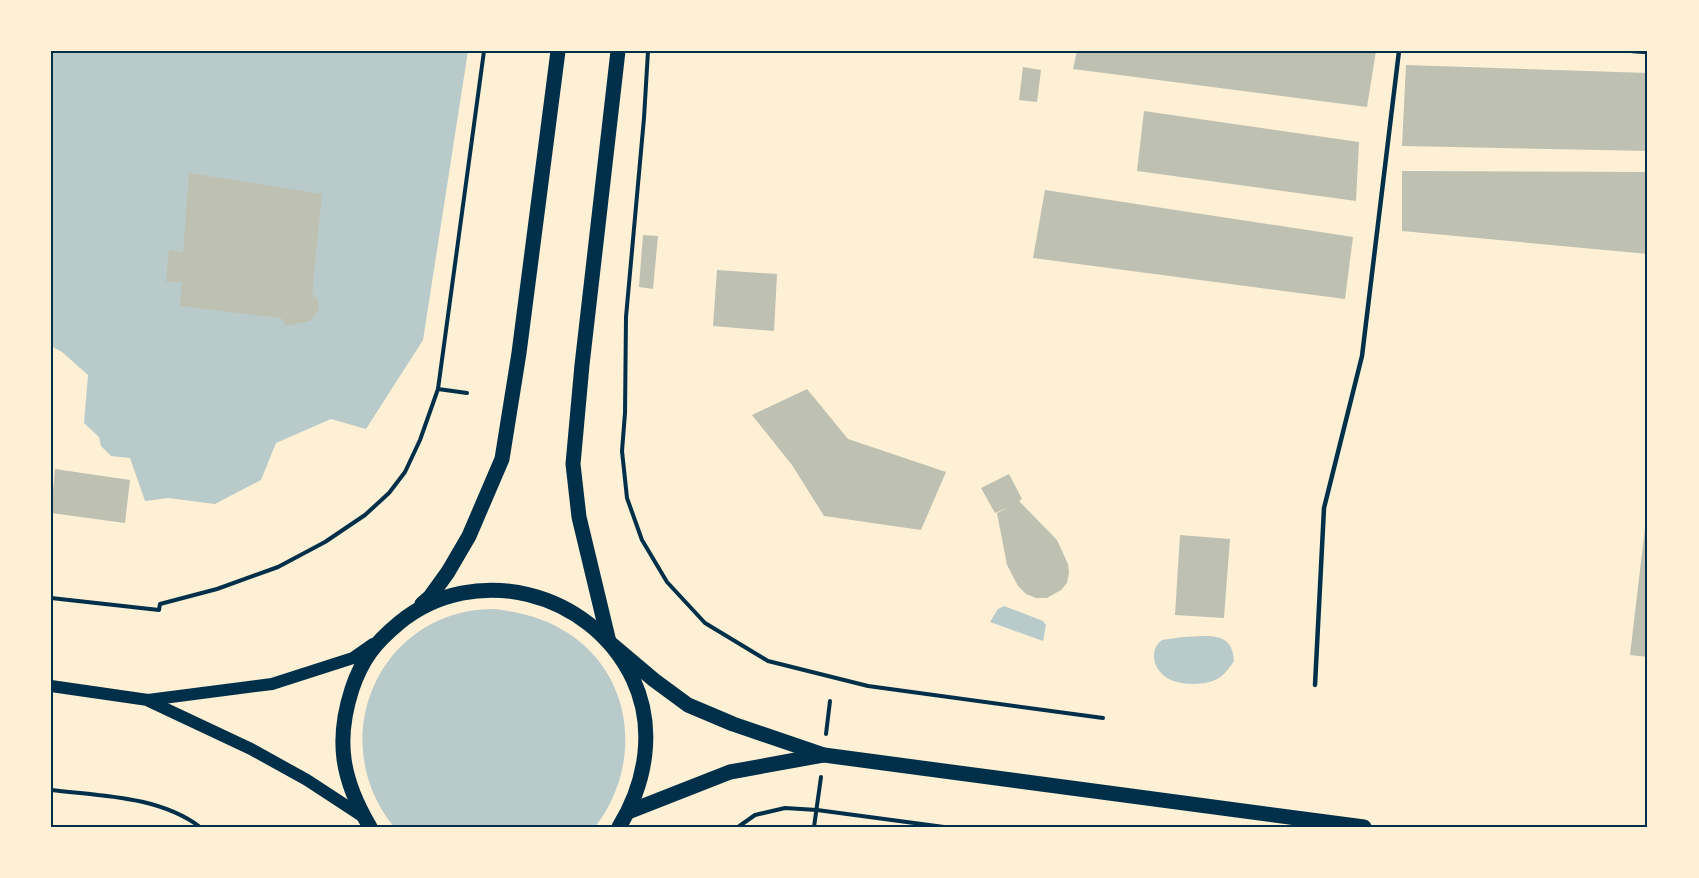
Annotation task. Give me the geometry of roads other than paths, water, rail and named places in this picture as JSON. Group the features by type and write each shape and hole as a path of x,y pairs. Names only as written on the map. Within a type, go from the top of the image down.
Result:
{"main road":[{"path":"51,686 148,700 272,684 353,658 379,640 430,597 469,536 502,459 519,353 558,51"},
{"path":"618,51 573,464 579,517 609,642 633,681 641,702 645,724 644,768 628,812 619,827"},
{"path":"411,613 454,594 477,590 504,590 531,595 574,614 688,705 733,724 824,755 1364,827"},
{"path":"367,823 345,773 342,748 343,724 356,678 366,658 379,640"},
{"path":"148,700 251,749 307,780 367,823"},
{"path":"628,812 730,772 824,755"}],"lane":[{"path":"1315,685 1324,508 1362,356 1399,51"},
{"path":"1632,51 1648,52"}]}
